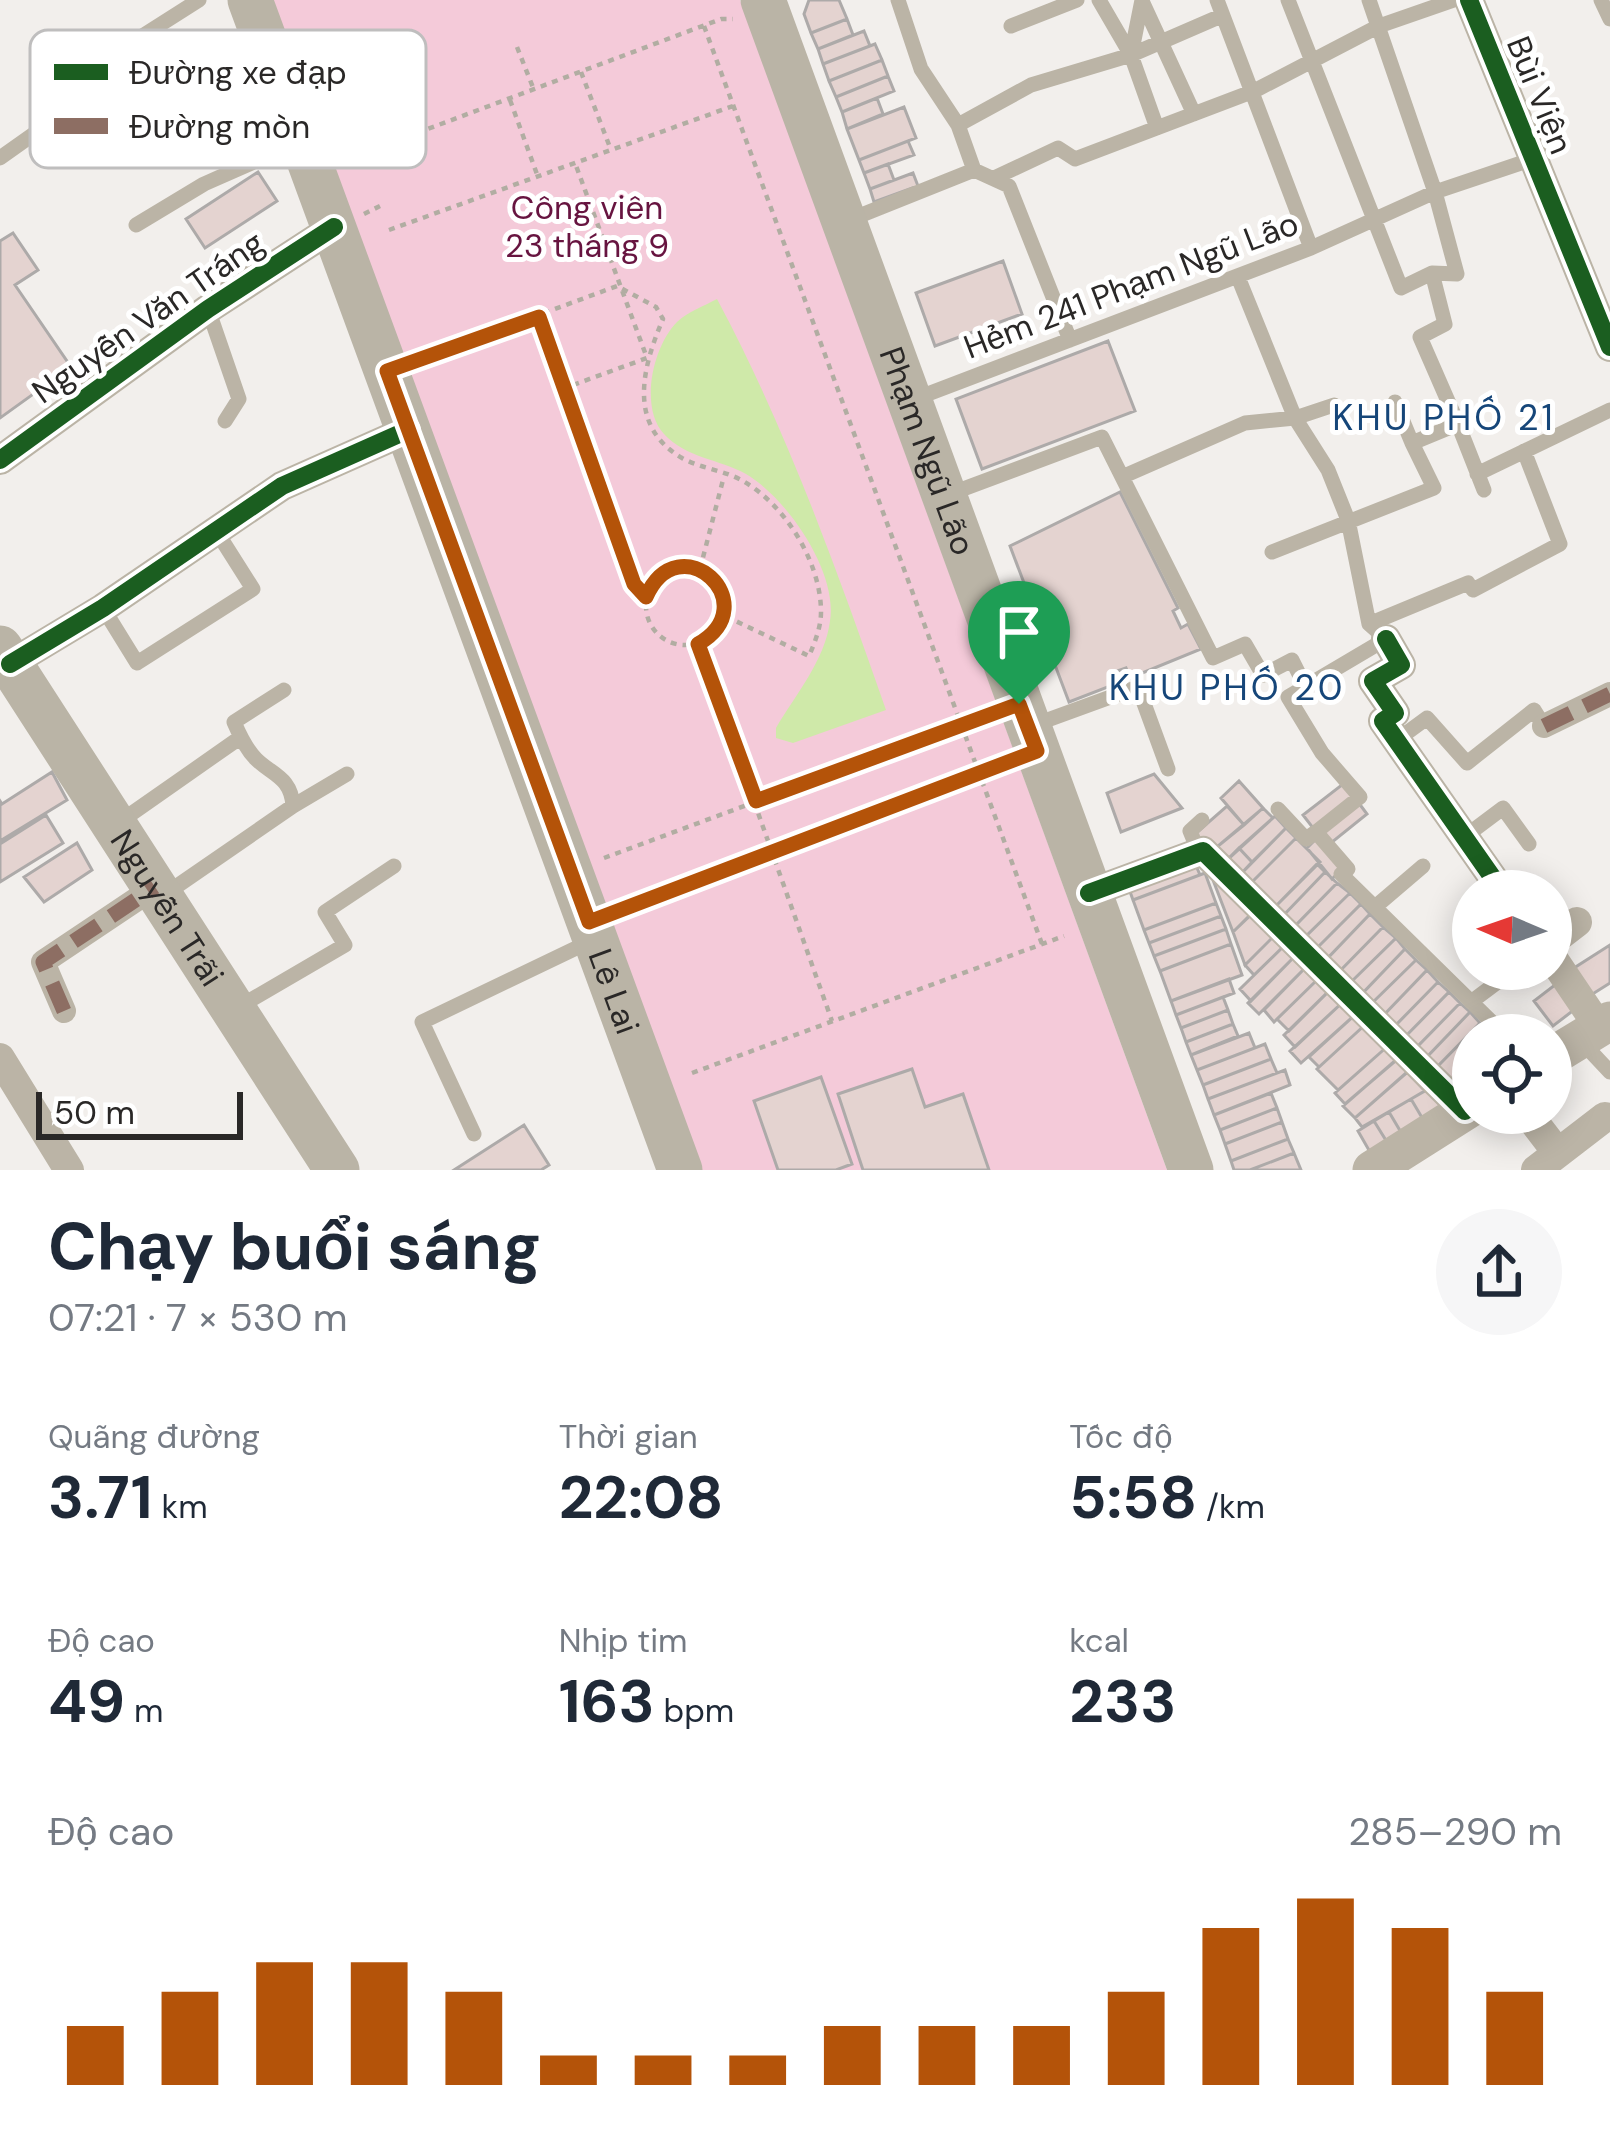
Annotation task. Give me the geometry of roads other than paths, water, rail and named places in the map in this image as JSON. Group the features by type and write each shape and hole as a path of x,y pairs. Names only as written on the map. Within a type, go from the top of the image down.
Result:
{"main road":[{"name":"Lê Lai","path":"250,0 261,30"},
{"name":"Phạm Ngũ Lão","path":"763,0 1191,1170"},
{"name":"Lê Lai","path":"311,168 680,1170"},
{"name":"Nguyễn Trãi","path":"5,656 337,1170"}],"street":[{"name":"Bùi Viện","path":"1468,0 1610,347"},
{"name":"Nguyễn Văn Tráng","path":"0,460 208,309 334,227"},
{"path":"5,656 103,608 282,486 408,430"},
{"path":"1378,632 1401,665 1373,681 1395,713 1383,721 1487,870"},
{"path":"1544,726 1610,694"},
{"path":"1094,908 1203,851 1452,1093"},
{"path":"64,1011 43,962 158,892"},
{"path":"1572,926 1577,922"},
{"path":"1565,990 1585,1036"},
{"path":"0,1058 69,1170"},
{"path":"1546,1161 1605,1117"},
{"path":"1372,1170 1452,1120"}],"lane":[{"path":"153,30 199,0"},
{"path":"898,0 921,69 958,125 974,170"},
{"path":"1011,26 1077,0"},
{"path":"1099,0 1131,55 1157,128"},
{"path":"1288,0 1401,288 1432,274 1457,274 1435,192 1369,0"},
{"path":"994,178 1058,148 1076,159 1254,91 1379,26 1454,0"},
{"path":"1601,0 1610,19"},
{"path":"1131,55 1142,1"},
{"path":"1142,1 1194,114"},
{"path":"958,125 1031,85 1161,43 1219,8 1312,248"},
{"path":"0,158 30,137"},
{"name":"Hẻm 241 Phạm Ngũ Lão","path":"909,401 1312,248 1435,192 1533,158"},
{"path":"136,225 240,168"},
{"path":"843,222 974,170 994,178 1009,186 1070,340"},
{"path":"1432,274 1445,324 1420,337 1484,490"},
{"path":"1238,277 1295,418 1328,470 1348,520 1378,632"},
{"path":"208,309 239,399 225,422"},
{"path":"1272,552 1434,488 1395,401"},
{"path":"1124,476 1245,423 1295,418 1334,405"},
{"path":"1477,474 1610,410"},
{"path":"1412,443 1458,424"},
{"path":"944,496 1102,437 1213,658 1245,644 1263,675 1292,660 1305,686"},
{"path":"1278,809 1306,839 1360,796 1322,754 1288,697 1378,632 1468,583 1473,590 1560,544 1524,452"},
{"path":"103,608 137,663 253,589 215,529"},
{"path":"1028,727 1138,687 1168,770"},
{"path":"284,690 234,722 257,762 283,778 293,806"},
{"path":"1397,740 1427,718 1467,763 1534,710 1544,726"},
{"path":"115,825 241,737"},
{"path":"158,892 347,774"},
{"path":"1463,838 1498,802 1529,844"},
{"path":"1198,853 1190,830 1202,820"},
{"path":"1316,832 1348,869 1342,874 1483,1014"},
{"path":"234,1010 345,945 325,912 394,866"},
{"path":"1375,907 1424,866"},
{"path":"475,1134 422,1022 592,930"},
{"path":"1471,1002 1487,990"},
{"path":"1585,1036 1610,1072"}],"district":[{"name":"KHU PHỐ 21","path":"1444,417"},
{"name":"KHU PHỐ 20","path":"1227,687"}],"park label":[{"name":"Công viên 23 tháng 9","path":"587,226"}]}
